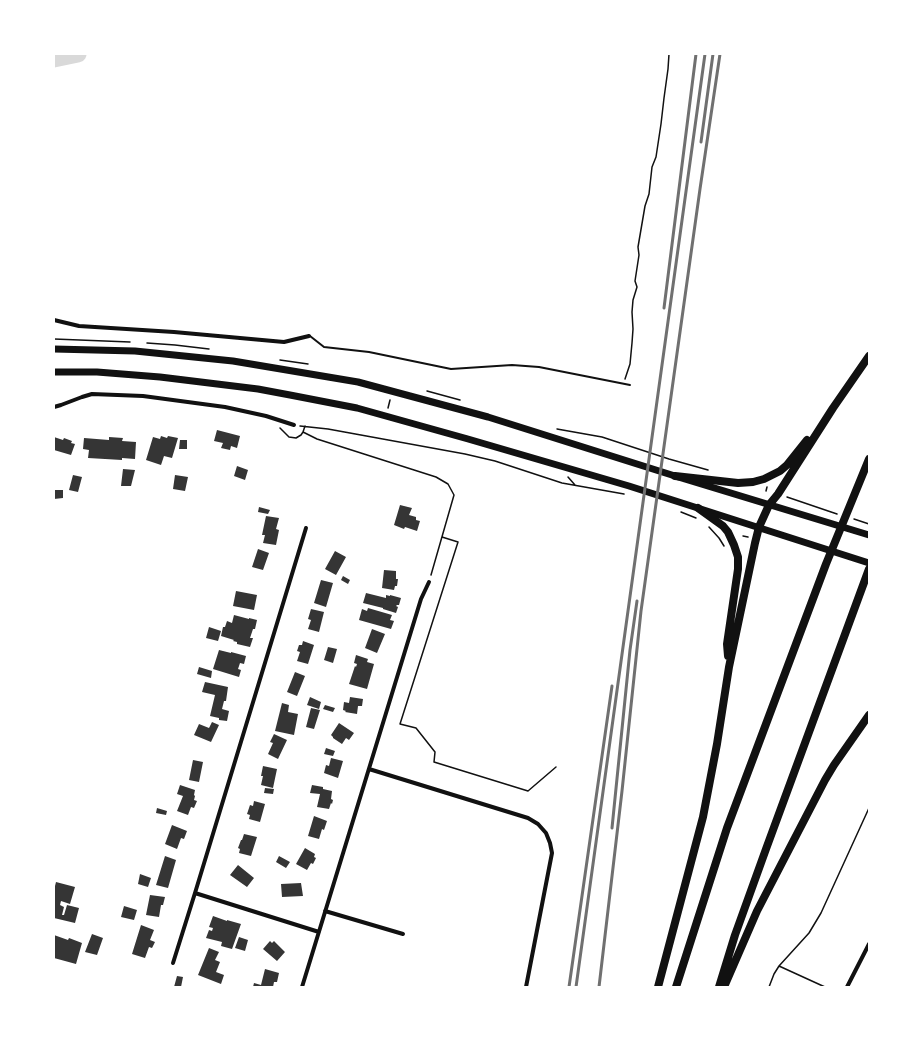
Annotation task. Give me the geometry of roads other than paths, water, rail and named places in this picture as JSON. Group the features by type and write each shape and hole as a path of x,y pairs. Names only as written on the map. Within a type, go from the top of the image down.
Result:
{"highway":[{"path":"54,349 135,351 233,362 358,382 488,417 869,535"},
{"path":"658,987 703,816 717,744 729,667 759,527 769,505 778,494 833,408 869,356"},
{"path":"54,372 97,372 160,377 290,395 357,408 629,486 869,563"},
{"path":"675,476 738,483 754,482 764,479 780,471 787,465 833,408"},
{"path":"676,987 727,828 826,564 869,459"},
{"path":"698,508 723,526 728,532 738,557 738,569 727,644 729,667"},
{"path":"719,987 735,935 763,856 869,569"},
{"path":"724,987 758,911 825,780 869,715"}],"street":[{"path":"54,320 79,326 174,332 284,342 309,336"},
{"path":"54,407 92,394 143,396 225,407 266,416 294,425"},
{"path":"172,963 195,893 306,528"},
{"path":"302,987 421,599 429,582"},
{"path":"369,770 528,818 538,824 546,833 552,853 526,987"},
{"path":"195,893 319,932"},
{"path":"325,911 403,934"},
{"path":"847,987 869,944"}],"lane":[{"path":"309,336 324,347 369,352 451,369 512,365 538,367 630,385"}],"waterway":[{"path":"54,59 78,54"}],"railway":[{"path":"664,308 696,54"},
{"path":"576,987 705,54"},
{"path":"701,142 713,54"},
{"path":"599,987 641,611 720,54"},
{"path":"612,828 630,650 637,601"},
{"path":"569,987 612,686"}]}
